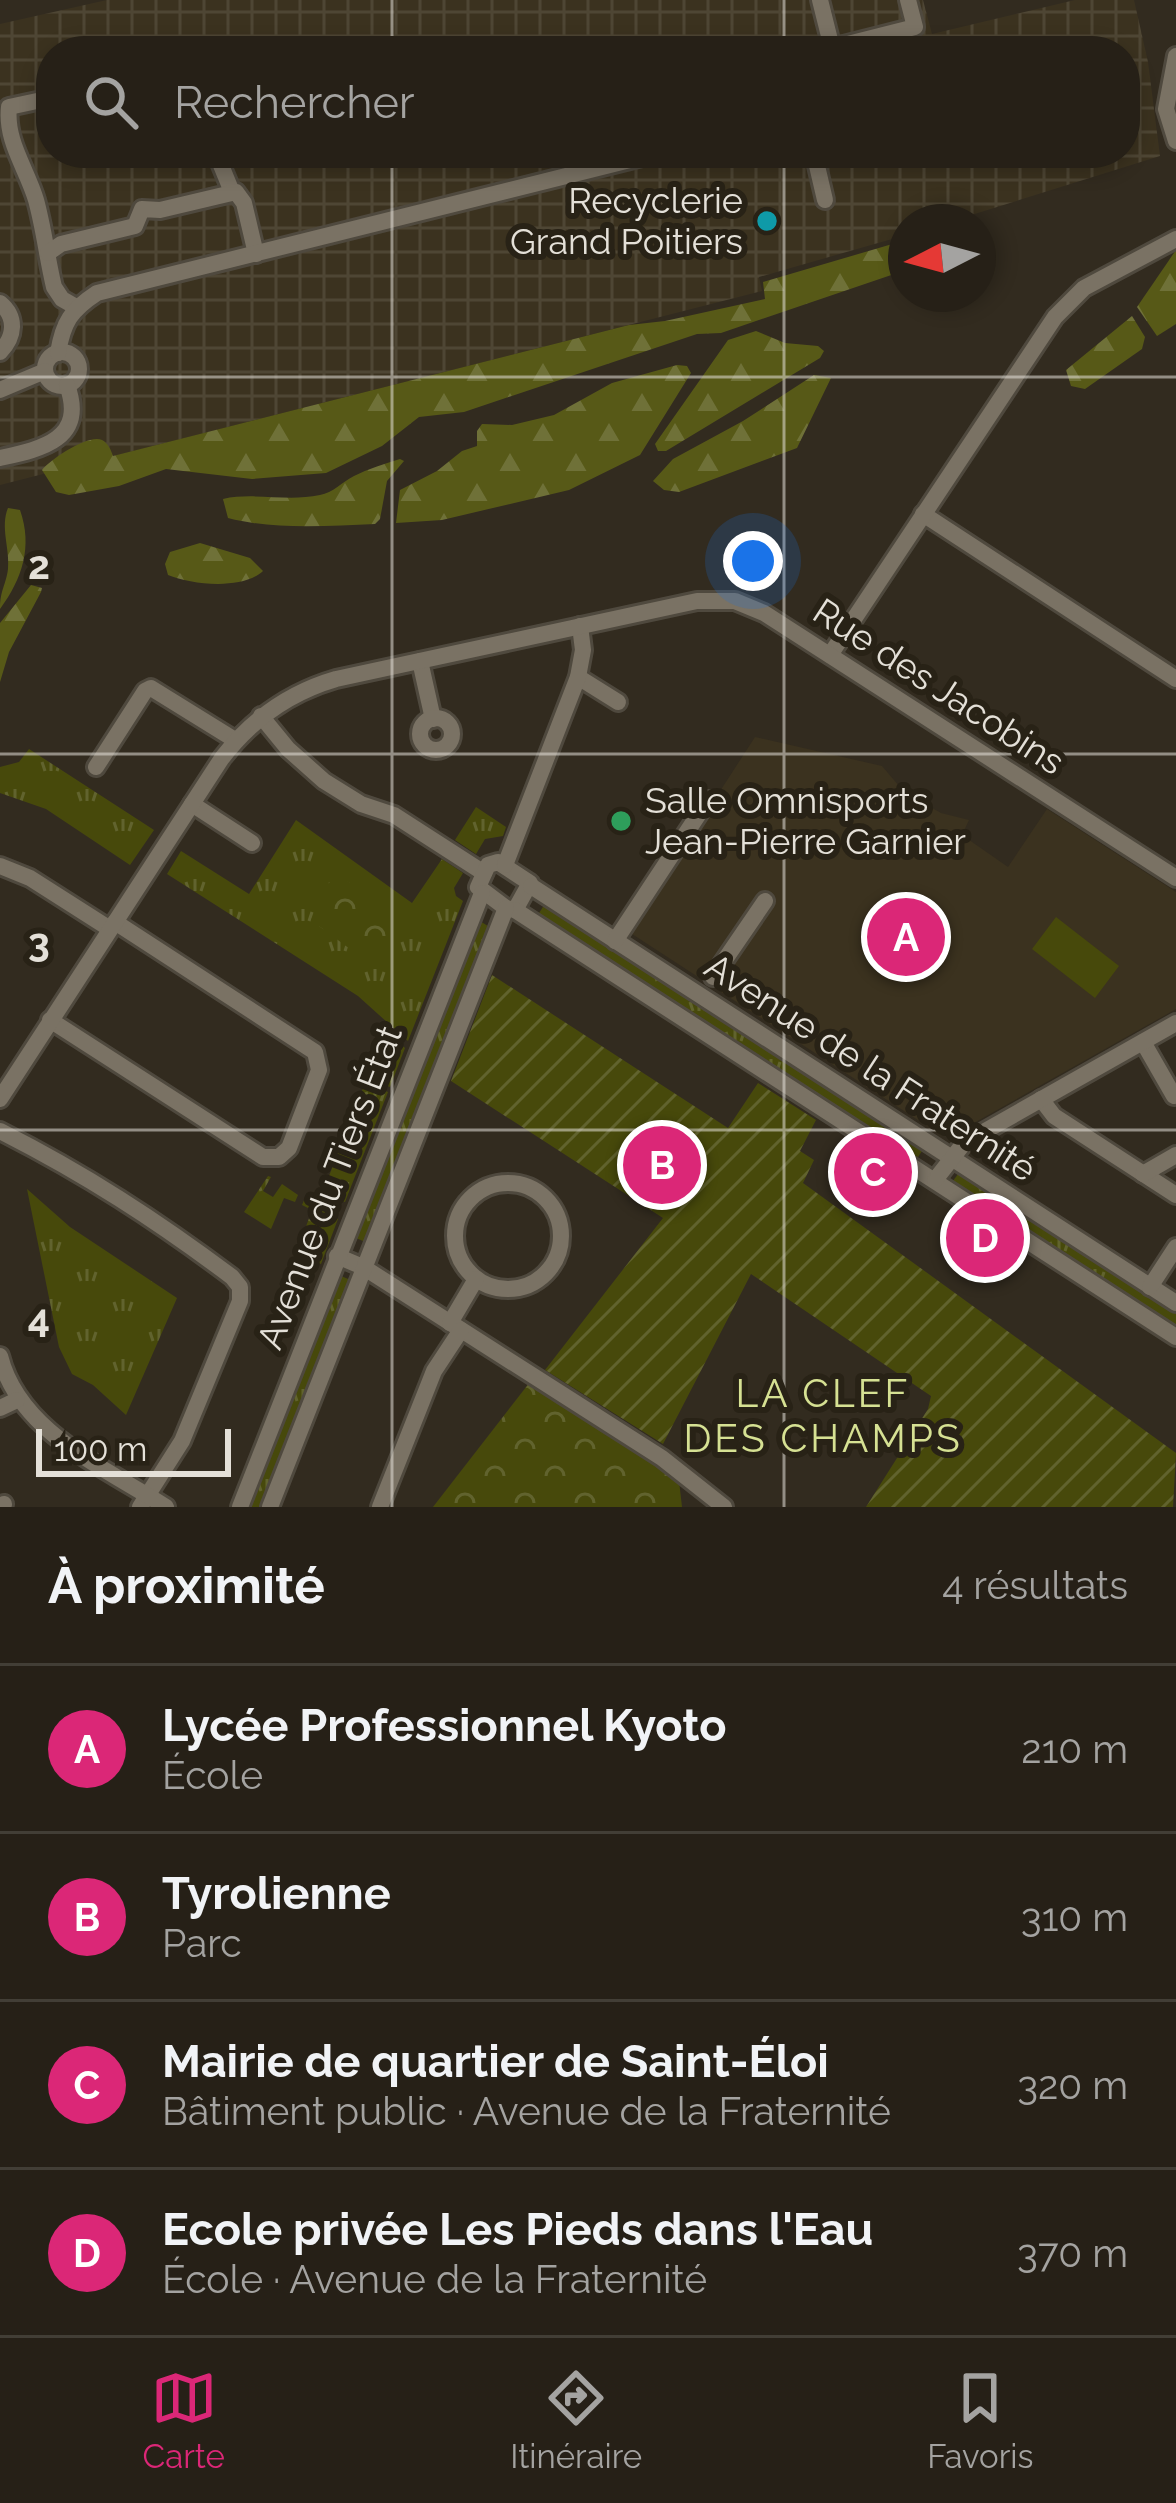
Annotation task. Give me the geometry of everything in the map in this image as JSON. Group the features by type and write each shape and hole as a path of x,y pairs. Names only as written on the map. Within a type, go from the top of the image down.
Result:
{"street":[{"path":"820,0 829,36"},
{"path":"896,36 915,28 908,0"},
{"path":"1176,56 1166,109 1176,141"},
{"path":"36,101 9,107 8,115 17,160 34,194 54,287 76,307"},
{"path":"222,168 232,193"},
{"path":"58,353 63,323 97,293 598,168"},
{"path":"818,168 825,200"},
{"path":"48,253 61,244 135,226 142,209 160,210 236,192 244,203 256,254"},
{"path":"830,655 1033,345 1084,288 1176,239"},
{"path":"0,303 13,324 0,352"},
{"path":"58,353 70,355 78,364 78,375 68,385 50,382 45,371 48,359 58,353"},
{"path":"0,390 45,371"},
{"path":"0,458 50,446 62,435 71,417 68,385"},
{"path":"922,514 1176,680"},
{"name":"Rue des Jacobins","path":"0,1100 7,1073 50,1020 236,740 261,716 320,684 697,601 723,600 764,613 1176,878"},
{"path":"261,716 324,781 361,804 394,814 484,872 491,863 505,865 578,677 583,650 580,626"},
{"path":"420,661 433,719"},
{"path":"578,677 618,702"},
{"path":"96,767 145,691 152,688 236,740"},
{"path":"615,940 708,800"},
{"path":"192,804 252,843"},
{"name":"Avenue de la Fraternité","path":"505,865 1176,1303"},
{"path":"0,866 113,926 315,1052 320,1070 289,1148 280,1157 262,1157 50,1020"},
{"name":"Avenue du Tiers État","path":"240,1507 482,893 478,883 484,872"},
{"name":"Avenue du Tiers État","path":"270,1507 511,909 531,886"},
{"name":"Avenue de la Fraternité","path":"482,893 1176,1337"},
{"path":"713,977 765,901"},
{"path":"935,1180 969,1140 1176,1023"},
{"path":"1143,1042 1174,1096"},
{"path":"1041,1099 1054,1116 1176,1195"},
{"path":"0,1131 129,1201 232,1276 240,1287"},
{"path":"1143,1174 1176,1155"},
{"path":"499,1184 536,1191 552,1207 559,1224 560,1245 553,1265 522,1288 496,1288 476,1279 464,1267 456,1246 457,1221 466,1204 499,1184"},
{"path":"1150,1287 1176,1247"},
{"path":"337,1256 662,1458 724,1507"},
{"path":"144,1501 199,1404 239,1301 240,1287 252,1267"},
{"path":"380,1507 476,1279"},
{"path":"0,1356 9,1404 144,1501 166,1507"}],"shaded area":[{"path":"107,0 923,0 932,34 1075,0 1134,0 1148,62 1160,156 1140,162 1140,36 36,36 36,168 1122,168 996,207 888,204 888,240 759,277 762,291 0,485 0,24"},
{"path":"755,737 882,766 905,793 941,813 969,820 962,835 1008,867 1047,809 1176,892 1176,1009 974,1123 956,1111 941,1135 629,932"}],"green space":[{"path":"888,245 888,276 464,412 419,417 382,446 326,473 252,479 166,469 119,486 69,495 56,492 42,470 61,454 96,439 108,445 113,456 629,325 765,299 763,282"},
{"path":"1176,250 1176,324 1157,336 1137,307"},
{"path":"1132,316 1145,337 1142,349 1085,389 1071,386 1066,370"},
{"path":"756,331 824,351 820,358 666,451 658,451 655,444 728,340"},
{"path":"687,366 691,373 640,455 569,490 442,520 396,523 400,490 477,446 482,424 512,425 554,415 612,383"},
{"path":"814,375 831,378 797,448 679,492 664,490 653,481 673,459"},
{"path":"404,461 387,481 375,524 282,526 228,518 223,499 320,495 359,473"},
{"path":"8,508 20,510 25,550 14,586 0,609 8,569"},
{"path":"200,543 250,558 263,571 243,581 217,584 168,575 165,564 170,552"},
{"path":"31,585 42,588 41,592 9,652 0,682 0,623"},
{"path":"29,749 154,830 130,865 46,809 0,793 0,767 19,762"},
{"path":"476,807 506,827 503,836 485,839 476,854 455,840"},
{"path":"296,820 412,903 442,859 463,873 454,888 463,901 408,1041 358,996 167,874 181,851 249,894"},
{"path":"334,873 393,909 397,935 362,958 311,920"},
{"path":"546,902 925,1146 915,1162 536,918"},
{"path":"1056,917 1119,966 1095,998 1032,949"},
{"path":"475,918 491,928 368,1243 351,1236"},
{"path":"492,975 728,1128 758,1083 816,1120 800,1151 814,1160 803,1183 1176,1453 1173,1507 866,1507 928,1409 931,1396 751,1274 663,1444 545,1370 663,1218 451,1081"},
{"path":"383,1029 405,1048 390,1087 365,1077"},
{"path":"365,1083 388,1092 345,1202 322,1194"},
{"path":"961,1170 1176,1309 1176,1332 950,1185"},
{"path":"268,1176 263,1191 273,1197 282,1184 298,1195 295,1202 284,1198 271,1229 244,1212"},
{"path":"27,1189 70,1227 177,1298 126,1415 93,1385 72,1374 59,1347"},
{"path":"305,1198 338,1219 321,1264 296,1254 312,1210 302,1205"},
{"path":"336,1274 353,1281 266,1507 245,1507"},
{"path":"530,1382 657,1461 679,1481 682,1507 433,1507"}],"place":[{"name":"Recyclerie Grand Poitiers","path":"767,221"},
{"name":"Salle Omnisports Jean-Pierre Garnier","path":"621,821"},
{"name":"Lycée Professionnel Kyoto","path":"906,937"},
{"name":"Tyrolienne","path":"662,1165"},
{"name":"Mairie de quartier de Saint-Éloi","path":"873,1172"},
{"name":"Ecole privée Les Pieds dans l'Eau","path":"985,1238"}],"district":[{"name":"LA CLEF DES CHAMPS","path":"823,1416"}]}
